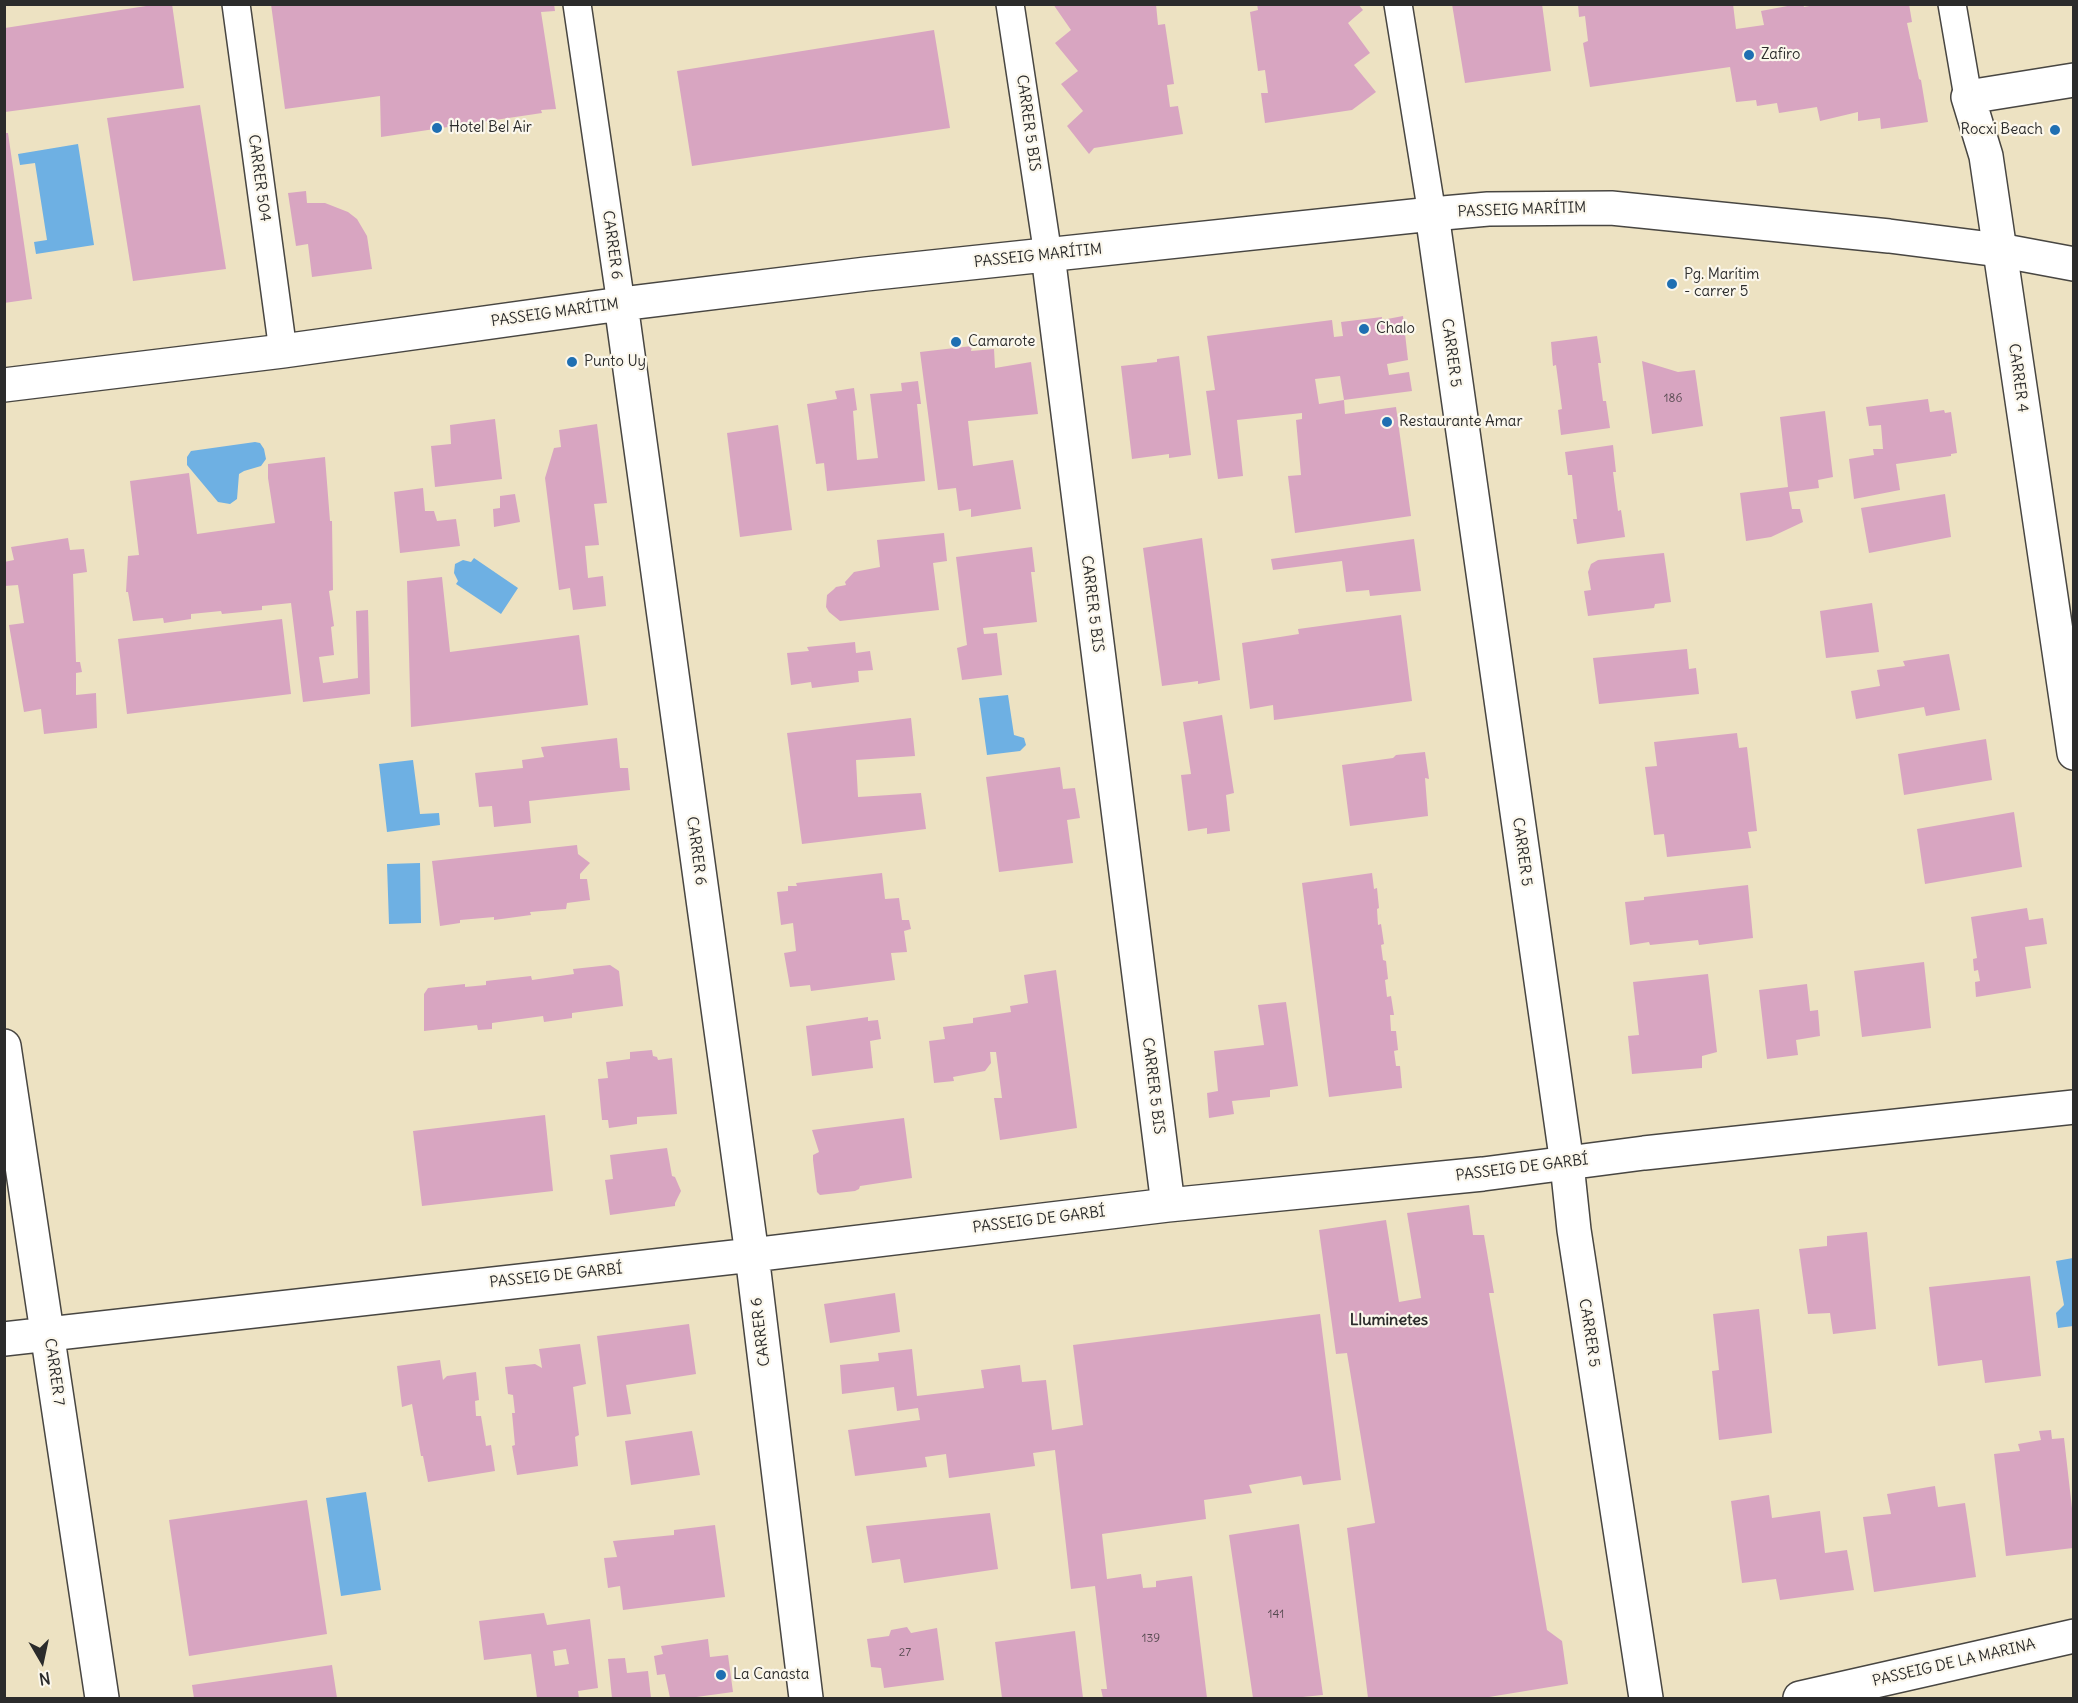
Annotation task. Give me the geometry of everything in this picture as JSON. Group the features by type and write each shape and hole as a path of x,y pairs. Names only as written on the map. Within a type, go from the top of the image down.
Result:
{"street":[{"name":"CARRER 504","path":"236,4 283,351"},
{"name":"CARRER 6","path":"577,4 621,303 752,1255 806,1698"},
{"name":"CARRER 5 BIS","path":"1010,4 1048,255 1168,1205"},
{"name":"CARRER 5","path":"1398,4 1432,214 1567,1164 1574,1230 1646,1698"},
{"name":"CARRER 4","path":"1952,4 1968,97 1986,156 2073,753"},
{"path":"1968,97 2073,80"},
{"name":"PASSEIG MARÍTIM","path":"4,385 283,351 621,303 866,274 1488,209 1611,208 1889,236 1999,250 2073,264"},
{"name":"CARRER 7","path":"4,1046 102,1698"},
{"name":"PASSEIG DE GARBÍ","path":"4,1339 752,1255 1168,1205 1567,1164 1655,1152 2073,1107"},
{"name":"PASSEIG DE LA MARINA","path":"1800,1698 2073,1636"}],"water":[{"path":"78,144 94,245 36,254 34,242 47,240 35,163 20,165 18,154"},
{"path":"260,443 264,449 266,459 261,466 239,474 237,499 230,504 218,502 187,465 187,457 191,451"},
{"path":"474,558 518,588 501,614 456,584 458,581 454,573 455,564 463,560 471,562"},
{"path":"1008,695 1014,735 1024,738 1026,745 1020,751 987,755 979,698"},
{"path":"413,760 420,814 439,813 440,825 387,832 379,764"},
{"path":"420,863 421,923 389,924 387,864"},
{"path":"2073,1258 2073,1326 2058,1328 2056,1313 2064,1305 2056,1261"},
{"path":"366,1492 381,1590 341,1596 326,1498"}],"building":[{"path":"159,4 172,4 184,88 5,112 5,28"},
{"path":"271,4 554,4 555,11 541,12 556,109 381,137 380,96 285,109"},
{"path":"1053,4 1156,4 1158,25 1165,24 1174,84 1167,85 1170,107 1178,106 1183,134 1094,148 1089,154 1067,126 1083,111 1061,84 1078,71 1055,43 1071,30"},
{"path":"1257,4 1358,4 1363,10 1348,23 1370,53 1354,65 1376,92 1352,110 1265,123 1261,93 1268,93 1265,70 1258,71 1250,12 1258,10"},
{"path":"1452,4 1542,4 1551,71 1465,83"},
{"name":"Zafiro","path":"1578,4 1733,4 1736,29 1764,25 1761,11 1798,4 1803,4 1804,7 1820,4 1909,4 1912,22 1907,23 1921,80 1928,122 1881,129 1880,118 1858,121 1858,112 1820,121 1817,107 1779,113 1777,103 1757,106 1756,100 1736,102 1730,67 1590,87 1583,43 1588,41 1585,16 1579,17"},
{"path":"934,30 950,128 692,166 677,71"},
{"path":"200,105 226,269 133,281 107,118"},
{"path":"4,133 8,133 32,299 4,303"},
{"path":"306,191 307,203 325,203 348,212 357,219 367,236 372,269 312,277 308,244 296,246 288,193"},
{"path":"1403,316 1408,360 1387,364 1389,375 1409,372 1412,391 1344,400 1345,414 1396,407 1411,516 1295,533 1288,476 1301,475 1296,420 1302,419 1302,413 1237,420 1243,476 1218,479 1206,391 1215,390 1207,336 1332,320 1334,337 1343,336 1341,322 1382,317 1382,320","holes":["1340,376 1344,400 1319,404 1315,379"]},
{"path":"1597,336 1603,401 1606,401 1610,428 1561,435 1558,410 1562,409 1556,365 1553,366 1551,342"},
{"path":"972,346 971,351 994,349 995,368 1031,362 1038,414 968,421 973,466 1013,460 1021,509 971,517 971,509 959,511 956,488 938,490 920,352"},
{"path":"1179,356 1191,455 1169,458 1169,454 1132,459 1121,366 1157,362 1157,359"},
{"path":"1642,361 1678,372 1695,370 1703,426 1652,434"},
{"path":"918,381 921,404 917,404 925,481 827,491 824,463 816,464 807,404 837,399 835,391 854,388 857,410 853,411 857,460 878,458 870,394 902,391 901,383"},
{"path":"1928,399 1930,412 1944,410 1945,413 1951,412 1957,453 1951,456 1896,464 1900,490 1854,499 1849,459 1874,455 1873,449 1883,449 1881,425 1869,426 1866,407"},
{"path":"1825,411 1833,477 1818,480 1819,488 1789,492 1792,509 1800,509 1803,522 1771,537 1746,541 1740,493 1788,487 1780,417"},
{"path":"495,419 502,479 435,487 431,446 451,444 450,425"},
{"path":"597,424 607,503 594,504 599,545 585,546 588,578 603,576 606,606 573,610 570,588 559,590 545,478 554,448 561,447 559,430"},
{"path":"778,425 792,530 740,537 727,433"},
{"path":"1613,445 1616,472 1613,472 1618,511 1621,510 1625,537 1577,544 1573,519 1577,519 1572,475 1568,475 1565,452"},
{"path":"325,457 330,521 332,521 333,590 329,591 334,626 331,627 334,655 319,657 323,683 358,678 356,611 368,610 370,694 303,702 291,603 262,606 262,610 191,614 191,619 164,623 163,618 133,621 128,592 126,592 128,556 139,555 130,481 189,473 197,534 275,523 268,464"},
{"path":"423,488 425,511 434,511 437,521 456,519 460,546 400,553 394,492"},
{"path":"515,494 520,522 494,527 493,509 500,508 500,496"},
{"path":"1945,494 1951,537 1869,553 1861,508"},
{"path":"944,533 947,561 933,563 939,610 840,621 829,612 826,607 827,595 836,587 846,585 845,582 854,572 880,567 877,540"},
{"path":"68,538 70,550 84,549 87,572 73,574 76,662 80,662 82,672 76,673 76,695 96,693 97,728 44,734 41,709 24,712 9,625 24,623 18,585 4,586 4,562 14,560 11,547"},
{"path":"1202,538 1220,680 1162,686 1143,548"},
{"path":"1414,539 1421,591 1370,596 1369,590 1346,592 1342,561 1273,570 1271,559"},
{"path":"1032,547 1035,572 1031,572 1037,622 983,628 984,634 997,633 1002,675 962,680 957,648 967,645 956,557"},
{"path":"1664,553 1671,602 1655,604 1654,608 1588,616 1584,591 1591,590 1588,572 1591,564 1598,560"},
{"path":"442,577 450,652 579,635 588,705 411,727 407,581"},
{"path":"1872,603 1879,652 1826,658 1820,611"},
{"path":"1401,615 1412,701 1274,720 1273,705 1250,709 1242,643 1299,634 1298,629"},
{"path":"282,619 291,694 127,714 118,639"},
{"path":"855,642 856,653 870,651 873,670 858,671 859,682 812,688 811,682 791,685 787,653 809,651 807,647"},
{"path":"1687,649 1689,669 1696,668 1699,694 1599,704 1593,658"},
{"path":"1949,654 1960,710 1926,716 1924,707 1856,719 1851,691 1880,686 1877,670 1905,666 1903,661"},
{"path":"1222,715 1234,793 1226,795 1230,831 1207,834 1207,828 1188,831 1181,775 1191,774 1183,722"},
{"path":"911,718 915,756 856,760 858,797 921,793 926,829 802,844 787,733"},
{"path":"1737,733 1739,748 1747,747 1757,831 1748,832 1751,848 1667,857 1664,834 1654,835 1645,767 1657,766 1654,742"},
{"path":"617,738 620,768 628,768 630,790 529,801 531,823 494,827 492,806 479,807 475,773 523,768 522,760 544,757 541,747"},
{"path":"1986,739 1992,780 1904,795 1898,754"},
{"path":"1425,752 1429,779 1425,778 1428,816 1350,826 1342,765"},
{"path":"1060,767 1063,789 1075,788 1080,818 1067,820 1073,863 999,872 986,777"},
{"path":"2014,812 2022,867 1925,884 1917,829"},
{"path":"577,845 578,854 590,863 580,874 580,879 587,879 590,900 567,903 566,909 530,912 531,915 494,920 494,917 460,920 460,923 440,926 432,861"},
{"path":"882,873 885,899 899,898 902,920 909,920 911,929 904,931 907,952 891,953 895,980 811,991 810,985 790,987 784,953 796,951 793,923 781,925 777,892 788,891 788,886 797,886 796,883"},
{"path":"1372,873 1374,889 1377,888 1378,925 1381,924 1384,944 1381,945 1383,960 1386,961 1387,997 1391,996 1394,1015 1390,1015 1391,1031 1396,1031 1398,1050 1394,1051 1396,1066 1400,1066 1402,1088 1329,1097 1302,883"},
{"path":"1748,885 1753,938 1699,945 1698,940 1630,945 1625,902 1644,900 1644,897"},
{"path":"2027,908 2029,920 2043,918 2047,944 2025,947 2031,988 1976,997 1975,982 1980,981 1978,970 1974,971 1973,959 1977,958 1971,917"},
{"path":"1924,962 1931,1028 1862,1037 1854,971"},
{"path":"610,965 619,971 623,1006 572,1013 572,1018 544,1022 543,1016 492,1023 492,1029 478,1030 477,1025 424,1031 424,994 428,988 465,984 465,987 486,985 486,981 531,976 532,980 574,974 573,969"},
{"path":"1056,970 1077,1128 1000,1140 994,1098 1002,1098 996,1052 990,1052 991,1063 985,1071 953,1077 954,1081 934,1083 929,1041 945,1039 943,1027 973,1023 973,1018 1011,1012 1010,1006 1028,1003 1024,975"},
{"path":"1708,974 1717,1052 1702,1056 1702,1068 1632,1074 1628,1036 1639,1035 1633,982"},
{"path":"1807,984 1810,1011 1818,1010 1820,1036 1796,1040 1798,1055 1767,1059 1759,990"},
{"path":"1286,1002 1298,1086 1270,1090 1270,1097 1232,1101 1234,1114 1209,1118 1207,1093 1218,1091 1214,1051 1264,1045 1258,1005"},
{"path":"868,1017 868,1021 878,1020 881,1039 870,1041 873,1068 812,1076 806,1026"},
{"path":"652,1050 653,1056 658,1060 672,1058 677,1114 637,1117 637,1124 609,1128 608,1120 602,1120 598,1079 608,1078 606,1062 630,1059 630,1052"},
{"path":"545,1115 553,1191 422,1206 413,1131"},
{"path":"904,1118 912,1178 860,1186 855,1191 820,1195 817,1192 813,1155 819,1152 812,1130"},
{"path":"667,1148 672,1176 675,1177 681,1191 675,1206 610,1215 605,1180 613,1179 610,1155"},
{"path":"1469,1205 1473,1235 1484,1235 1494,1293 1489,1293 1547,1630 1562,1641 1568,1684 1483,1698 1368,1698 1347,1528 1375,1523 1347,1353 1336,1354 1319,1230 1386,1220 1399,1302 1421,1298 1407,1213"},
{"path":"1867,1232 1876,1329 1833,1334 1830,1313 1808,1314 1799,1249 1827,1246 1827,1236"},
{"path":"2030,1276 2041,1376 1985,1383 1982,1360 1938,1366 1929,1287"},
{"path":"895,1293 900,1332 830,1343 824,1304"},
{"path":"1759,1309 1772,1433 1719,1440 1712,1371 1719,1370 1713,1314"},
{"path":"1320,1314 1341,1480 1303,1485 1301,1476 1249,1485 1252,1493 1204,1500 1206,1519 1102,1534 1107,1579 1141,1574 1143,1588 1156,1587 1156,1581 1192,1576 1207,1698 1103,1698 1101,1689 1107,1689 1095,1586 1071,1589 1055,1450 1033,1453 1035,1466 949,1478 946,1454 925,1457 927,1467 855,1476 848,1430 920,1420 918,1408 897,1411 894,1387 842,1394 840,1365 879,1361 878,1353 912,1349 917,1396 984,1388 981,1370 1020,1365 1022,1382 1046,1380 1052,1430 1083,1425 1073,1345"},
{"path":"689,1324 696,1374 626,1385 631,1414 607,1417 597,1336"},
{"path":"580,1344 586,1384 573,1387 579,1435 575,1437 578,1466 517,1475 512,1446 515,1445 513,1395 508,1394 505,1367 535,1364 542,1368 539,1349"},
{"path":"440,1360 443,1380 447,1376 476,1372 479,1400 475,1401 476,1416 481,1416 486,1446 491,1445 495,1471 428,1482 412,1404 402,1407 397,1366"},
{"path":"2051,1430 2052,1439 2064,1438 2073,1517 2073,1548 2006,1556 1994,1454 2020,1451 2018,1444 2041,1440 2039,1431"},
{"path":"692,1431 700,1475 631,1485 625,1441"},
{"path":"1935,1486 1938,1507 1965,1503 1976,1577 1874,1592 1863,1517 1891,1514 1887,1494"},
{"path":"1769,1495 1772,1518 1820,1511 1825,1553 1847,1550 1854,1590 1780,1600 1776,1579 1742,1583 1731,1501"},
{"path":"307,1500 327,1634 189,1656 169,1520"},
{"path":"990,1513 998,1569 904,1583 900,1559 872,1563 866,1526"},
{"path":"1299,1524 1323,1695 1253,1698 1229,1535"},
{"path":"715,1525 725,1597 623,1610 620,1586 608,1588 604,1558 617,1557 613,1541 674,1535 674,1530"},
{"path":"544,1613 547,1625 590,1619 598,1688 578,1691 579,1698 537,1698 531,1654 484,1660 479,1621","holes":["566,1649 569,1664 555,1666 553,1651"]},
{"path":"907,1627 911,1633 937,1628 944,1680 884,1688 881,1668 871,1667 867,1639 889,1636 891,1630"},
{"path":"1075,1631 1083,1698 1002,1698 995,1642"},
{"path":"708,1639 710,1657 728,1655 733,1692 689,1698 670,1698 665,1674 657,1675 654,1656 663,1654 661,1646"},
{"path":"625,1658 627,1673 648,1671 651,1698 612,1698 608,1659"},
{"path":"332,1665 337,1698 194,1698 192,1685"}],"place":[{"name":"Zafiro","path":"1749,55"},
{"name":"Hotel Bel Air","path":"437,128"},
{"name":"Rocxi Beach","path":"2055,130"},
{"name":"Pg. Marítim - carrer 5","path":"1672,284"},
{"name":"Chalo","path":"1364,329"},
{"name":"Camarote","path":"956,342"},
{"name":"Punto Uy","path":"572,362"},
{"name":"Restaurante Amar","path":"1387,422"},
{"name":"La Canasta","path":"721,1675"}],"district":[{"name":"Lluminetes","path":"1389,1320"}]}
